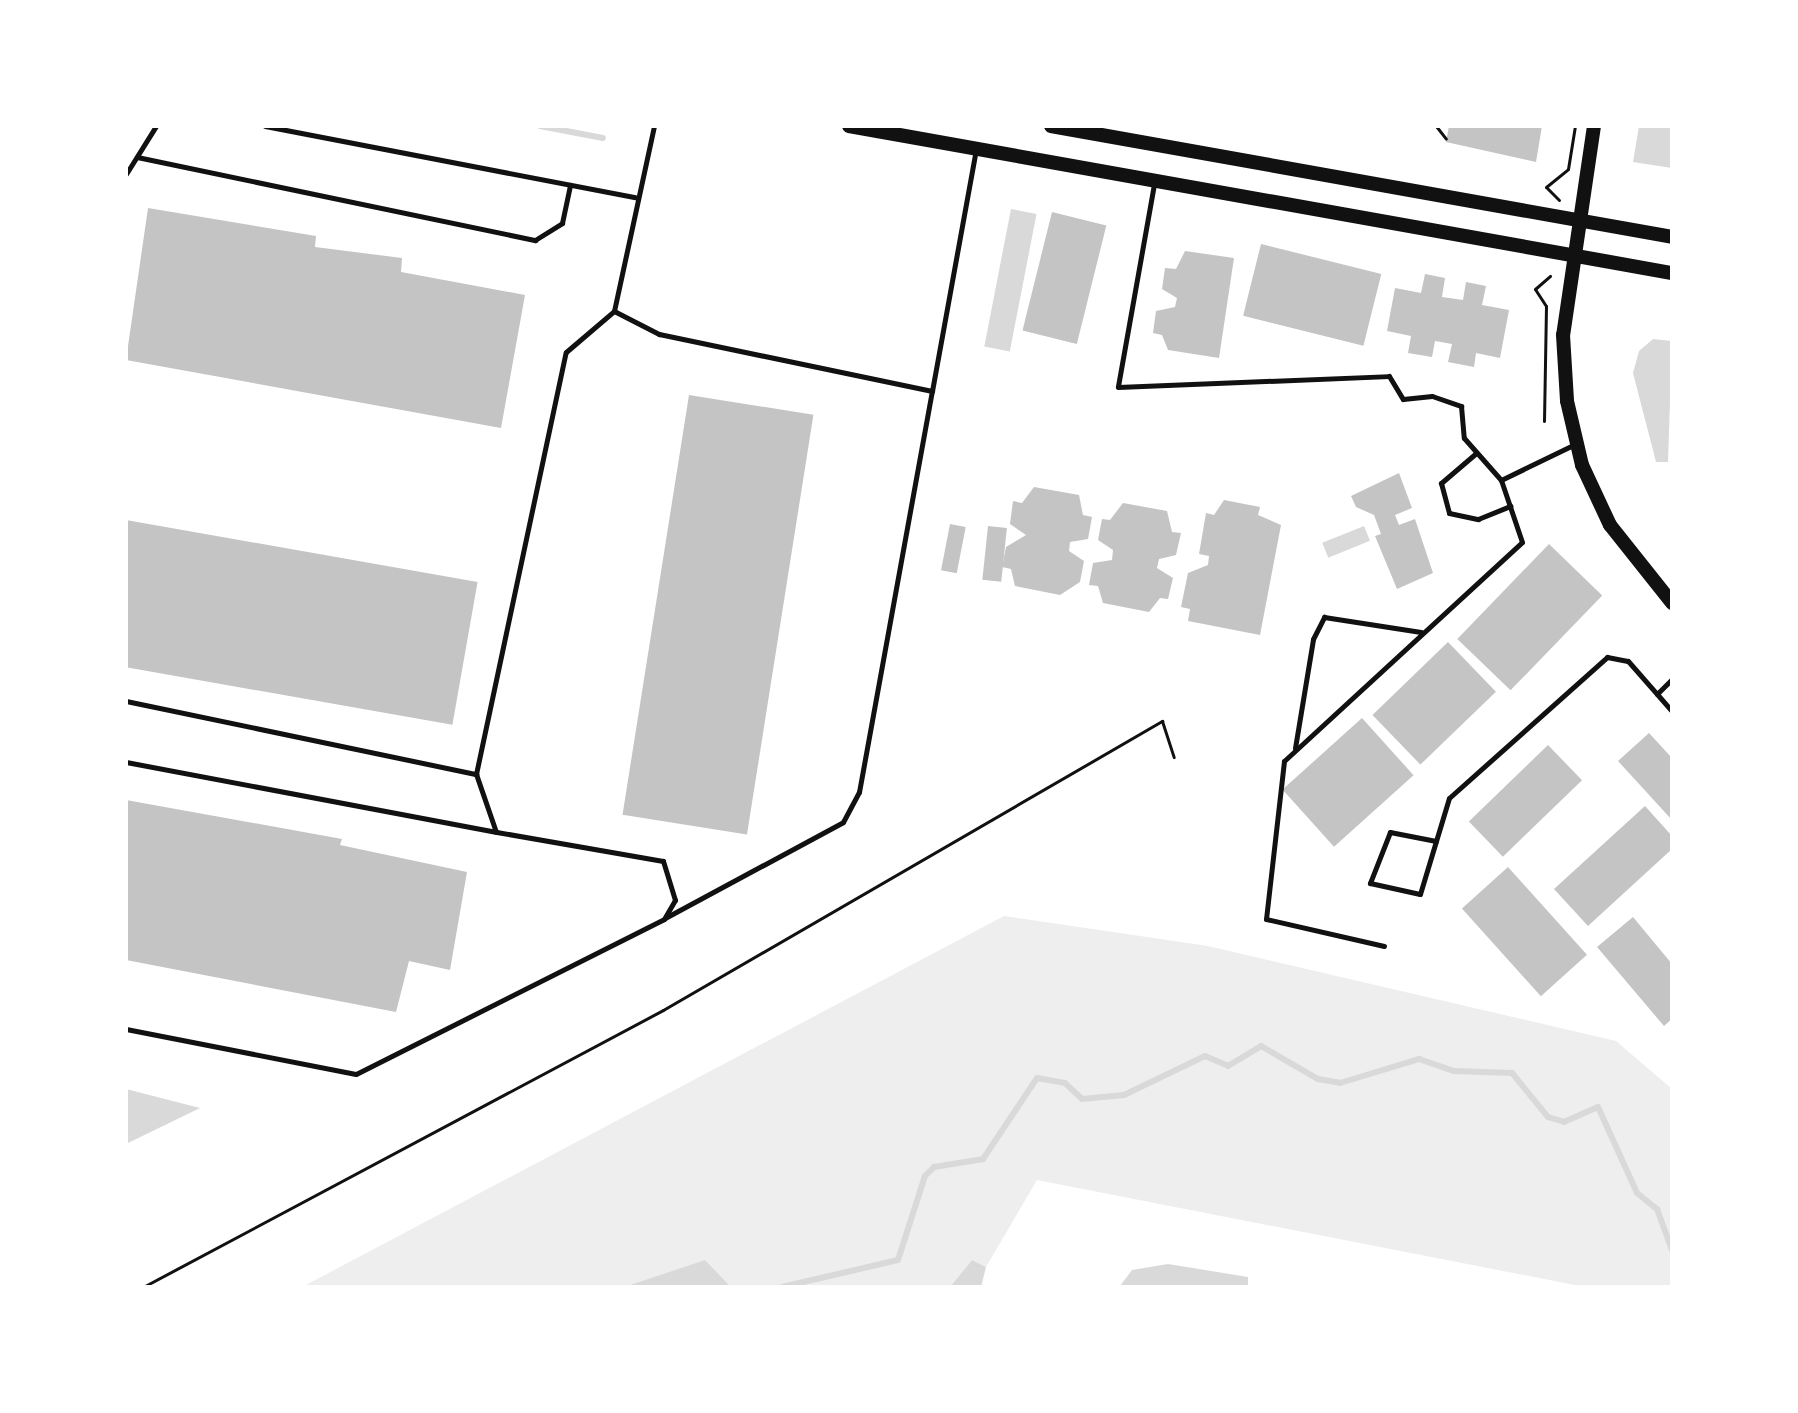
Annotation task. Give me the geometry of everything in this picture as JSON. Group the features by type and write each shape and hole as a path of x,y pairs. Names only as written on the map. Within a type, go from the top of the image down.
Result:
{"main road":[{"path":"849,126 1154,184 1574,259 1672,273"},
{"path":"1051,126 1580,226 1672,237"},
{"path":"1594,126 1563,335 1576,443 1610,525 1672,603"}],"lane":[{"path":"126,174 156,126"},
{"path":"265,126 635,197"},
{"path":"496,832 476,774 566,352 614,311 635,197 654,126"},
{"path":"126,1029 356,1074 664,919 843,822 859,792 976,149"},
{"path":"137,157 535,240 562,223 570,185"},
{"path":"1154,184 1118,387 1389,376 1403,399 1432,396 1461,406 1464,438 1501,480 1522,542 1284,761 1266,919 1384,946"},
{"path":"614,311 659,334 932,391"},
{"path":"1501,480 1576,443"},
{"path":"1475,454 1441,483 1449,513 1478,519 1511,506"},
{"path":"1295,748 1313,639 1324,617 1422,633"},
{"path":"1436,841 1390,832 1370,883 1420,894 1449,798 1607,657 1628,661 1672,711"},
{"path":"1657,694 1672,679"},
{"path":"126,701 476,774"},
{"path":"126,762 663,861 675,900 664,919"}],"path":[{"path":"1436,126 1446,139"},
{"path":"1562,202 1546,187 1568,169 1575,126"},
{"path":"1544,421 1546,306 1535,289 1550,276"},
{"path":"143,1287 663,1010 1162,721 1174,757"}],"shaded area":[{"path":"1639,126 1672,126 1672,168 1633,162"},
{"path":"1011,209 1037,214 1010,351 984,346"},
{"path":"1653,339 1672,341 1668,462 1656,462 1633,373 1639,351"},
{"path":"1364,526 1370,541 1328,558 1322,543"},
{"path":"1004,916 1208,946 1616,1041 1672,1089 1672,1287 1585,1287 1037,1180 986,1267 972,1260 950,1287 731,1287 705,1260 624,1287 302,1287"},
{"path":"126,1089 200,1108 126,1144"},
{"path":"705,1260 731,1287 624,1287"},
{"path":"972,1260 986,1267 981,1287 950,1287"},
{"path":"1168,1264 1248,1277 1248,1287 1120,1286 1132,1270"}],"building":[{"path":"1449,126 1542,126 1536,162 1446,142"},
{"path":"148,208 316,236 315,247 402,258 401,272 525,295 501,428 126,360"},
{"path":"1052,212 1106,226 1077,344 1022,330"},
{"path":"1261,244 1381,274 1363,346 1243,316"},
{"path":"1185,251 1234,258 1219,358 1168,350 1162,335 1153,333 1156,311 1175,307 1177,298 1162,289 1165,268 1176,269"},
{"path":"1425,274 1445,278 1442,297 1463,300 1466,282 1486,286 1482,305 1509,310 1500,358 1476,353 1474,367 1448,362 1452,344 1435,341 1432,357 1408,353 1411,336 1387,331 1395,288 1421,293"},
{"path":"689,395 813,415 747,834 623,815"},
{"path":"1399,473 1412,508 1395,515 1399,525 1415,519 1433,573 1397,589 1375,536 1381,534 1374,515 1356,507 1351,496"},
{"path":"1034,487 1079,495 1083,515 1092,517 1088,539 1070,542 1069,551 1084,561 1080,582 1060,595 1015,586 1011,569 1002,567 1006,547 1026,535 1010,524 1013,501 1022,503"},
{"path":"1224,500 1260,507 1258,515 1281,525 1260,635 1188,621 1190,609 1181,607 1188,573 1208,565 1209,556 1199,554 1206,513 1214,515"},
{"path":"1123,503 1167,511 1172,532 1181,533 1176,555 1159,559 1157,568 1173,578 1168,599 1160,598 1149,612 1103,603 1098,586 1089,585 1093,563 1112,560 1113,550 1098,540 1102,519 1110,520"},
{"path":"126,520 478,582 452,725 126,667"},
{"path":"950,524 966,527 957,573 941,570"},
{"path":"988,526 1007,528 1001,582 982,580"},
{"path":"1549,544 1602,595 1511,690 1457,639"},
{"path":"1448,642 1496,692 1420,765 1372,715"},
{"path":"1362,718 1414,775 1334,847 1282,790"},
{"path":"1649,733 1672,758 1672,820 1618,761"},
{"path":"1548,745 1582,780 1503,857 1469,821"},
{"path":"126,800 342,839 340,845 467,872 450,970 409,961 396,1012 126,960"},
{"path":"1645,806 1672,836 1672,849 1588,926 1554,889"},
{"path":"1508,867 1587,955 1541,996 1462,908"},
{"path":"1633,917 1672,964 1672,1019 1664,1026 1597,947"}],"waterway":[{"path":"540,126 603,138"},
{"path":"782,1287 898,1260 925,1176 934,1167 983,1159 1037,1078 1065,1083 1082,1099 1124,1095 1205,1056 1228,1066 1261,1046 1318,1079 1340,1083 1419,1059 1454,1071 1512,1073 1548,1117 1564,1122 1598,1107 1637,1193 1657,1209 1672,1250"}]}
